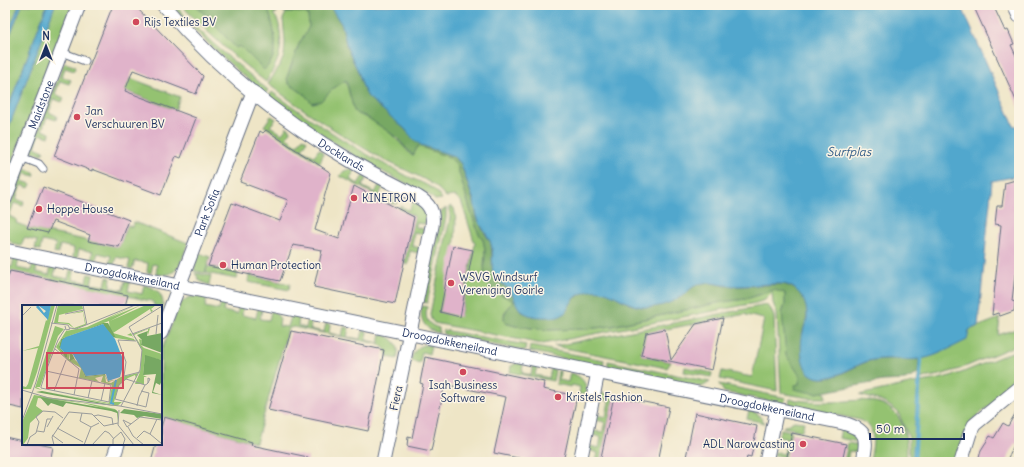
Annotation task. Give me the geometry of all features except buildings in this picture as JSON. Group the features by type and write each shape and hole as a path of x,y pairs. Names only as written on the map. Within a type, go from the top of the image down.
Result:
{"street":[{"name":"Maidstone","path":"5,199 79,5"},
{"name":"Docklands","path":"163,5 205,50 253,92 305,131 352,162 426,201 431,208 433,217 432,226 410,334"},
{"path":"1014,5 1019,16"},
{"name":"Park Sofia","path":"162,330 253,92"},
{"name":"Droogdokkeneiland","path":"5,250 856,426 864,434 866,442 863,462"},
{"name":"Fiera","path":"383,462 410,334"},
{"path":"580,462 598,372"},
{"path":"961,462 974,425 1019,388"},
{"path":"766,462 777,409"},
{"path":"112,462 118,445"}],"lane":[{"path":"61,52 85,60"},
{"path":"21,157 39,164 43,169"}],"green space":[{"path":"5,5 19,5 5,41"},
{"path":"22,5 47,5 5,116 5,47"},
{"path":"55,5 72,5 5,181 5,137"},
{"path":"171,5 175,5 208,39 268,90 265,94 221,56"},
{"path":"181,5 196,5 214,25 240,46 264,70 270,64 275,49 274,32 268,9 276,11 277,13 273,14 277,19 279,26 281,46 276,64 266,82 222,45"},
{"path":"196,5 276,5 276,11 268,9 275,41 275,49 270,64 264,70 240,46 236,48"},
{"path":"282,5 329,5 342,25 347,48 368,97 405,129 413,139 454,157 461,164 474,203 477,218 491,243 493,271 496,279 510,290 522,312 532,316 555,317 569,303 583,293 591,290 607,292 632,305 649,307 662,305 675,300 700,283 711,283 727,286 782,284 798,291 806,305 807,317 802,335 802,347 806,369 809,373 816,377 832,377 873,360 919,359 918,374 905,380 883,381 817,393 794,389 795,385 799,384 800,376 786,355 782,313 785,305 785,293 774,290 746,299 722,302 612,326 587,329 548,330 515,326 505,323 505,313 514,301 492,290 484,278 485,249 483,240 478,232 457,165 449,157 418,146 413,156 397,138 365,116 357,114 354,111 346,80 334,88 321,101 312,103 304,94 288,83 287,77 299,44 309,27 308,14 283,12"},
{"path":"297,12 308,14 309,27 299,44 287,77 288,83 304,94 313,103 321,101 334,88 346,80 357,114 381,125 412,156 418,146 449,157 457,165 478,232 483,240 485,249 484,267 492,290 514,301 504,313 505,323 515,326 548,330 587,329 613,326 722,302 746,299 774,290 785,293 785,305 782,313 800,376 799,384 817,393 824,391 826,398 809,398 781,393 777,313 773,303 772,293 765,300 756,303 542,344 434,323 430,314 450,218 450,206 454,208 456,231 452,259 440,312 460,316 475,244 461,201 455,196 446,197 440,190 425,179 389,162 352,141 268,84 284,56 285,42 283,19 286,13"},
{"path":"65,63 74,66 75,69 74,71 65,68 62,77 71,80 69,84 60,81 55,94 64,98 62,102 54,99 49,112 57,116 56,120 47,117 42,130 50,133 49,137 40,134 35,147 44,151 42,154 33,152 32,148"},
{"path":"96,65 180,97 175,110 123,90"},
{"path":"272,92 321,126 355,147 389,167 431,188 442,199 435,200 428,194 355,156 316,131 269,96"},
{"path":"271,116 276,119 270,126 282,134 287,127 291,130 286,137 297,145 303,138 307,141 302,149 314,156 319,149 322,151 323,155 320,163 264,126"},
{"path":"25,169 34,172 35,174 34,176 25,173 22,181 31,184 29,188 21,185 16,199 24,202 23,206 14,203 9,216 17,220 16,223 27,228 119,247 127,225 132,227 134,222 188,243 184,256 178,267 170,274 156,274 157,265 153,264 151,273 147,272 148,263 135,261 132,269 128,268 130,260 116,257 114,265 109,265 111,256 98,253 95,262 91,261 93,252 79,249 77,258 73,257 74,248 60,245 58,254 54,253 56,244 42,241 40,250 35,249 37,241 24,238 21,246 13,244 5,236 5,218"},
{"path":"350,169 354,171 350,179 358,184 363,176 367,178 362,186 375,193 379,185 383,187 379,195 392,202 396,193 400,196 396,204 392,204 340,176 344,171"},
{"path":"413,202 424,211 425,224 416,223 416,227 424,229 423,234 414,232 412,246 420,248 419,253 410,251 408,265 404,263 414,216 399,208 400,206 409,210"},
{"path":"446,208 446,218 427,303 423,302 441,212"},
{"path":"199,253 210,257 205,273 194,271"},
{"path":"5,256 9,258 8,266 12,267 14,258 19,259 17,268 31,271 33,262 37,263 36,272 49,275 51,266 56,267 54,276 68,279 70,270 74,271 73,280 86,282 88,274 93,275 91,284 105,286 107,277 111,278 110,287 123,290 125,281 130,282 128,291 142,294 144,285 149,286 160,295 163,309 162,312 162,305 154,305 151,301 10,271 7,277 5,276"},
{"path":"207,266 238,273 236,279 206,273"},
{"path":"195,273 211,276 209,285 200,281"},
{"path":"249,275 290,284 289,290 248,282"},
{"path":"195,296 207,298 205,307 219,310 221,301 225,302 223,311 237,314 239,305 243,306 242,315 256,318 258,309 262,310 260,319 269,320 271,311 276,313 280,319 279,326 288,327 291,316 299,317 298,326 306,328 308,319 312,320 310,329 324,332 326,323 330,324 329,333 342,336 344,327 349,328 347,337 361,339 363,331 367,331 366,340 379,343 381,334 386,335 393,340 397,346 397,359 388,357 385,349 379,344 293,327 288,329 256,443 162,417 162,349 180,304 187,298"},
{"path":"766,305 771,309 774,317 777,391 720,379 722,371 752,377 764,319 746,314 646,333 642,355 671,362 667,368 554,346"},
{"path":"422,306 427,307 426,315 428,321 432,325 439,328 439,333 434,332 424,324 421,316"},
{"path":"1000,318 998,335 1019,328 1019,344 960,369 940,375 918,379 919,359 935,355 969,330"},
{"path":"443,330 526,345 525,351 443,334"},
{"path":"423,345 431,345 429,354 422,352 420,363 411,361 412,356 418,348"},
{"path":"530,346 604,360 603,367 529,351"},
{"path":"1019,349 1019,382 972,420 956,462 915,462 921,382 961,373"},
{"path":"608,361 710,382 702,387 608,368"},
{"path":"517,363 523,364 522,373 531,375 533,366 537,366 535,375 549,378 551,369 555,370 553,381 510,372 511,366"},
{"path":"685,367 712,373 711,377 684,372"},
{"path":"558,371 560,371 559,380 568,382 570,373 580,378 585,384 587,395 579,394 580,387 556,384"},
{"path":"918,382 912,462 909,462 909,438 898,412 887,404 878,400 859,395"},
{"path":"719,384 786,398 784,404 724,392"},
{"path":"602,393 614,395 600,462 596,462 598,453 589,450 590,446 599,448 601,437 592,435 593,431 603,432 605,422 595,420 596,415 606,417 609,401 600,398"},
{"path":"790,399 825,402 865,400 890,408 902,423 905,432 907,452 906,462 870,462 873,438 870,427 866,423 860,420 789,405"},
{"path":"749,410 758,414 765,423 747,419"},
{"path":"794,421 804,422 802,431 783,427"},
{"path":"781,429 791,431 784,462 773,461 774,459 783,461 783,457 774,455 775,452 784,454 787,439 778,437"},
{"path":"841,429 851,433 858,442 839,438"},
{"path":"848,443 858,445 858,452 849,451 847,462 844,462"}],"water":[{"path":"19,5 22,5 5,47 5,41"},
{"path":"47,5 55,5 5,137 5,116"},
{"name":"Surfplas","path":"329,5 961,5 1014,126 1019,126 1019,160 1013,177 992,181 978,326 969,330 967,340 932,356 914,359 873,360 824,378 816,377 809,373 802,359 802,337 807,318 806,306 801,295 793,287 788,285 775,284 731,286 702,283 670,302 660,306 649,307 630,304 611,294 597,290 590,291 576,297 566,312 558,317 538,317 525,313 519,308 506,286 494,276 491,244 478,219 474,201 461,164 451,155 421,145 368,97 347,48 342,25"}],"waterway":[{"path":"914,462 921,359"}],"place":[{"name":"Rijs Textiles BV","path":"136,22"},
{"name":"Jan Verschuuren BV","path":"77,117"},
{"name":"KINETRON","path":"354,198"},
{"name":"Hoppe House","path":"39,209"},
{"name":"Human Protection","path":"223,265"},
{"name":"WSVG Windsurf Vereniging Goirle","path":"451,283"},
{"name":"Isah Business Software","path":"463,372"},
{"name":"Kristels Fashion","path":"558,397"},
{"name":"ADL Narowcasting","path":"803,444"}]}
